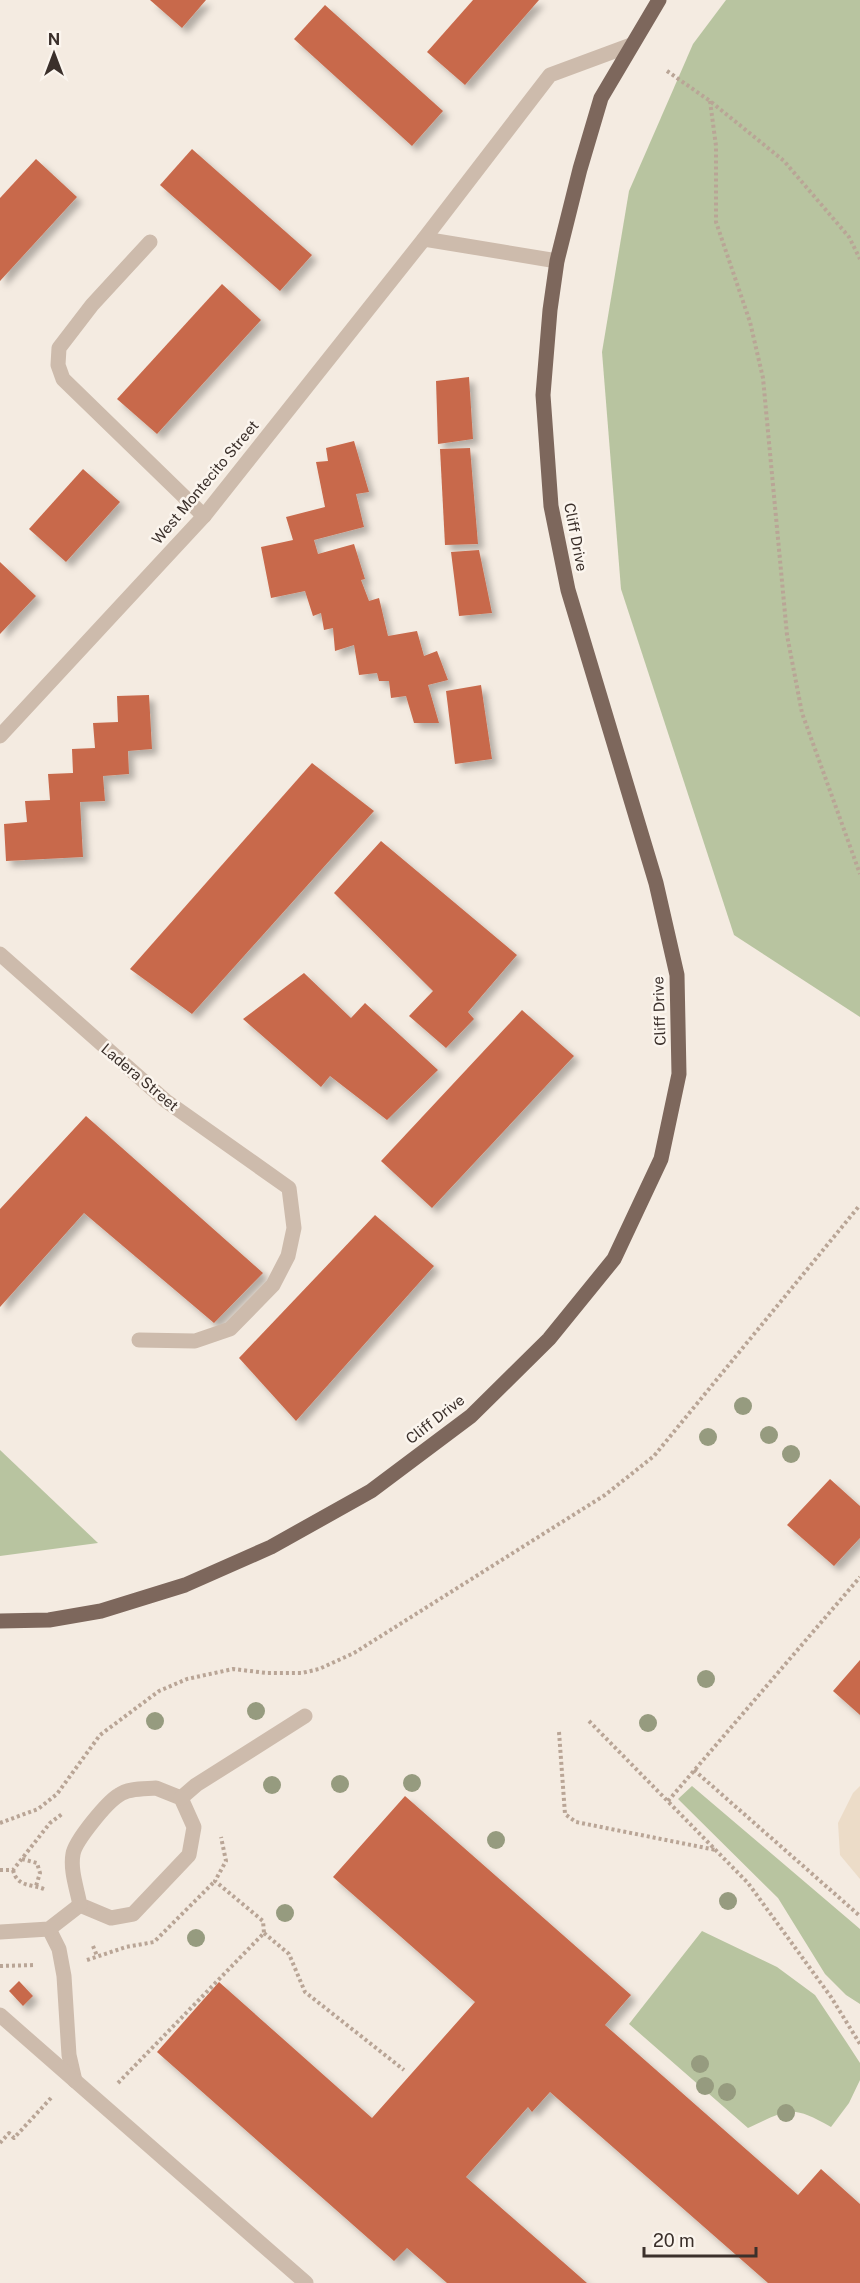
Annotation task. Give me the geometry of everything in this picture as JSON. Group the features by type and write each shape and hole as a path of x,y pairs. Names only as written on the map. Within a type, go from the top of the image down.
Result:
{"main road":[{"path":"631,45 659,0"},
{"name":"Cliff Drive","path":"0,1621 49,1620 101,1611 185,1585 271,1546 371,1491 471,1416 549,1339 614,1259 661,1159 679,1074 677,975 656,883 568,590 551,506 543,394 550,310 557,261 580,169 601,98 631,45"}],"street":[{"name":"West Montecito Street","path":"0,735 204,516 550,75 631,45"},
{"path":"424,238 557,261"},
{"path":"150,242 92,305 59,348 58,365 63,379 204,516"},
{"name":"Ladera Street","path":"0,954 166,1101 289,1188 294,1228 288,1257 273,1285 244,1315 230,1329 195,1341 140,1340"},
{"path":"181,1798 196,1785 305,1716"},
{"path":"156,1788 181,1798 194,1827 189,1855 133,1914 111,1918 80,1905 73,1870 73,1853 78,1839 118,1795 128,1791 156,1788"},
{"path":"0,1932 49,1929 80,1905"},
{"path":"49,1929 59,1949 64,1976 69,2055 75,2081"},
{"path":"0,2015 306,2283"}],"path":[{"path":"667,71 710,101 784,161 849,237 860,259"},
{"path":"710,101 716,146 716,222 750,322 766,396 787,635 800,701 860,874"},
{"path":"0,1823 38,1809 57,1794 100,1735 159,1691 187,1679 232,1669 283,1674 319,1669 354,1653 605,1495 654,1456 860,1205"},
{"path":"668,1801 860,1577"},
{"path":"589,1721 748,1883 831,1997 860,2043"},
{"path":"559,1732 566,1814 576,1822 716,1850"},
{"path":"694,1770 860,1916"},
{"path":"22,1859 37,1863 40,1873 36,1886"},
{"path":"13,1870 14,1876 26,1886 44,1889"},
{"path":"225,1888 263,1921 264,1933 289,1954 305,1992 404,2070"},
{"path":"117,2084 264,1933"},
{"path":"93,1946 97,1956"},
{"path":"0,1966 44,1965"},
{"path":"0,2143 9,2133 14,2138 51,2098"}],"green space":[{"path":"726,0 860,0 860,1017 734,935 621,589 602,352 629,191 693,44"},
{"path":"0,1450 98,1543 0,1556"},
{"path":"692,1786 860,1929 860,2004 846,1995 825,1974 778,1898 678,1799"},
{"path":"702,1931 777,1967 815,1995 847,2043 860,2063 860,2080 849,2103 831,2127 807,2115 790,2112 782,2113 748,2128 629,2024"}],"shaded area":[{"path":"860,1786 860,1879 840,1855 838,1823 853,1793"}],"building":[{"path":"150,0 206,0 182,28"},
{"path":"473,0 539,0 465,85 427,52"},
{"path":"325,5 443,111 412,146 294,39"},
{"path":"192,149 312,255 280,291 160,185"},
{"path":"36,159 77,197 0,281 0,198"},
{"path":"222,284 261,320 157,434 117,399"},
{"path":"469,377 473,439 438,444 436,381"},
{"path":"354,441 369,492 356,494 364,527 314,540 318,554 354,544 365,579 361,580 369,601 379,598 388,636 417,631 424,656 437,651 448,680 428,685 439,723 414,723 406,696 391,698 389,681 379,681 377,673 359,675 354,645 335,651 333,628 324,630 321,613 313,616 305,591 271,598 261,547 293,540 286,517 325,507 316,462 328,461 326,448"},
{"path":"470,448 478,544 445,545 440,449"},
{"path":"83,469 120,502 66,562 29,529"},
{"path":"479,550 492,613 459,616 451,552"},
{"path":"0,562 36,596 0,634"},
{"path":"481,685 492,759 455,764 446,691"},
{"path":"149,695 152,749 128,751 129,774 103,776 105,801 80,802 83,857 6,861 4,824 27,822 25,801 50,800 48,774 73,773 72,749 95,748 93,723 118,722 117,696"},
{"path":"312,763 374,811 192,1014 130,969"},
{"path":"381,841 517,955 468,1012 474,1019 446,1048 409,1016 433,991 334,893"},
{"path":"304,973 351,1018 365,1003 438,1070 387,1120 330,1076 321,1087 243,1019"},
{"path":"522,1010 574,1056 432,1208 381,1161"},
{"path":"86,1116 263,1273 214,1323 84,1213 0,1307 0,1209"},
{"path":"375,1215 434,1266 296,1421 239,1358"},
{"path":"830,1479 860,1506 860,1538 834,1566 787,1525"},
{"path":"860,1660 860,1715 833,1691"},
{"path":"405,1796 631,1995 605,2025 798,2195 821,2169 860,2204 860,2283 768,2283 550,2092 532,2112 528,2107 466,2177 587,2283 447,2283 407,2248 394,2261 157,2052 219,1982 372,2118 475,2002 333,1877"},
{"path":"19,1981 33,1996 23,2006 9,1991"}]}
